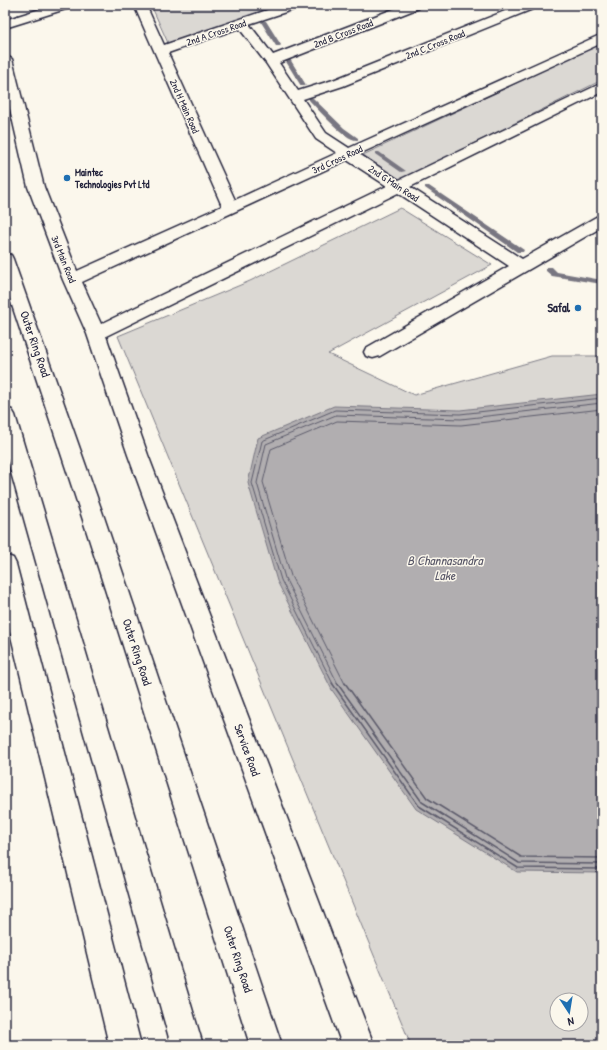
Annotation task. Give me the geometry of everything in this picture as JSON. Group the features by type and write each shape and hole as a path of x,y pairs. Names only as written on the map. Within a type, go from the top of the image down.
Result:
{"main road":[{"path":"5,24 65,5"},
{"name":"2nd H Main Road","path":"140,5 231,208"},
{"name":"2nd A Cross Road","path":"160,51 294,5"},
{"name":"2nd B Cross Road","path":"270,61 415,5"},
{"name":"2nd C Cross Road","path":"294,97 338,83 531,5"},
{"name":"2nd G Main Road","path":"242,23 321,136 522,267"},
{"name":"3rd Cross Road","path":"72,280 602,38"},
{"name":"3rd Main Road","path":"5,59 36,187 72,280 96,334 138,455"},
{"path":"96,334 602,87"},
{"path":"373,352 602,220"},
{"name":"Outer Ring Road","path":"5,259 93,517 266,1045"},
{"path":"5,415 187,1045"},
{"name":"Service Road","path":"138,455 358,1045"},
{"path":"5,564 125,1045"}],"shaded area":[{"path":"151,5 281,5 168,43"},
{"path":"602,43 602,80 400,180 363,155"},
{"path":"400,208 492,265 328,354 414,395 552,356 602,356 602,1045 411,1045 118,336 250,281"}],"water":[{"name":"B Channasandra Lake","path":"602,394 602,873 517,872 416,809 332,690 277,581 248,483 258,438 334,406 460,410"}],"waterway":[{"path":"264,22 278,45"},
{"path":"288,60 303,85"},
{"path":"311,99 342,129 356,139"},
{"path":"377,153 403,171"},
{"path":"427,187 520,250"},
{"path":"549,269 555,274 602,282"}],"place":[{"name":"Maintec Technologies Pvt Ltd","path":"67,178"},
{"name":"Safal","path":"578,308"}]}
